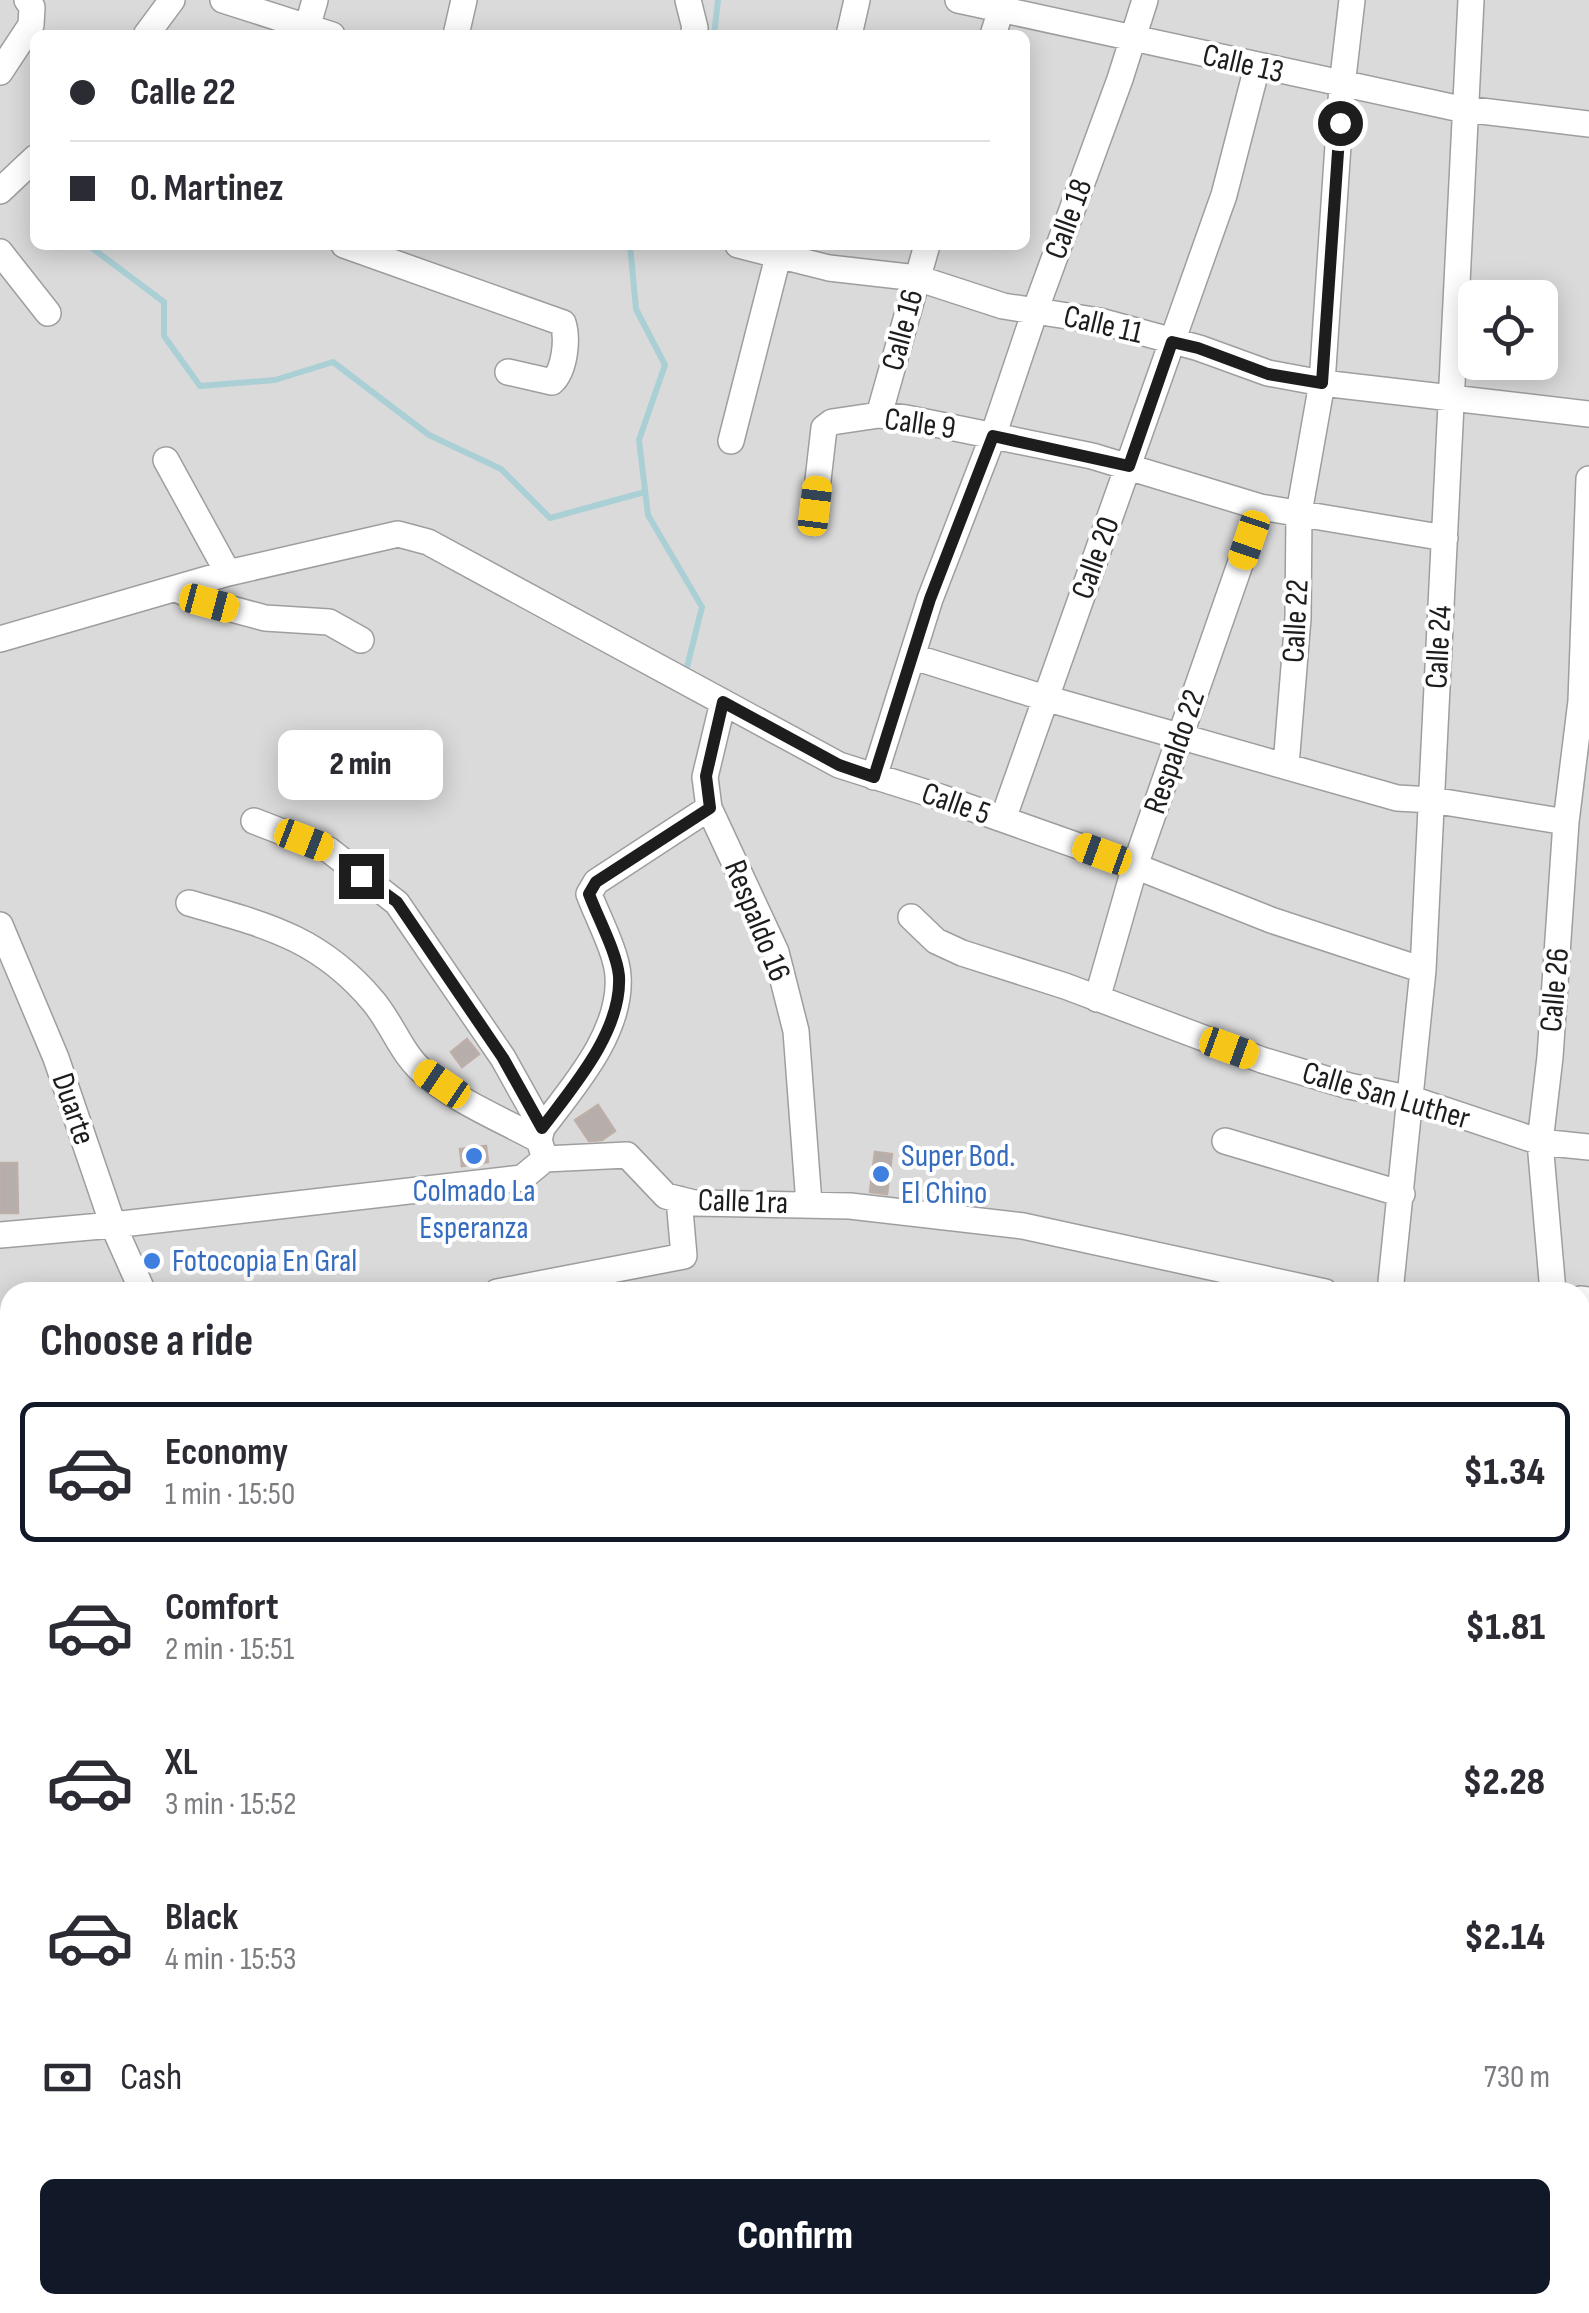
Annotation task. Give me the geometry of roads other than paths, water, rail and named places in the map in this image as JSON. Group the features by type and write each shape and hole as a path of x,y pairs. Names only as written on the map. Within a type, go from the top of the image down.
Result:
{"street":[{"path":"0,72 32,26 32,7 27,0"},
{"path":"150,30 172,0"},
{"path":"223,0 303,30"},
{"path":"306,30 315,0"},
{"path":"457,30 464,0"},
{"path":"688,0 694,30"},
{"path":"850,30 856,0"},
{"name":"Calle 13","path":"958,0 1003,5 1342,86 1467,110 1589,124"},
{"name":"Calle 18","path":"874,777 930,599 993,436 1145,0"},
{"name":"Calle 22","path":"1286,765 1298,618 1300,514 1322,383 1342,86 1352,0"},
{"name":"Calle 24","path":"1391,1282 1424,970 1470,0"},
{"path":"995,30 1003,5"},
{"name":"Calle 20","path":"1003,820 1224,196 1258,67"},
{"path":"0,191 30,163"},
{"path":"731,442 779,250"},
{"name":"Calle 11","path":"779,250 829,268 916,278 1003,306 1100,320 1198,348 1268,374 1589,414"},
{"name":"Calle 16","path":"879,415 925,250"},
{"path":"0,252 48,313"},
{"path":"394,253 563,323 567,335 558,376 552,382 508,372"},
{"name":"Calle 9","path":"815,506 824,428 832,422 879,415 1129,466 1260,507 1445,538"},
{"path":"166,460 228,573"},
{"name":"Calle 26","path":"1552,1282 1540,1142 1576,892 1566,822 1585,701 1589,479"},
{"name":"Respaldo 22","path":"1097,999 1135,866 1260,507"},
{"name":"Calle 5","path":"0,639 228,573 398,534 428,542 839,765 1135,866 1271,920 1424,970"},
{"path":"176,589 209,603 265,618 330,622 361,640"},
{"path":"914,657 1396,798 1432,800 1566,822"},
{"name":"Respaldo 16","path":"723,702 706,776 710,808 776,952 796,1031 809,1204"},
{"path":"542,1142 592,1062 615,1008 619,974 589,894 596,882 710,808"},
{"path":"254,820 329,850 397,902 503,1058 542,1142"},
{"path":"189,903 280,929 337,963 375,1003 420,1069 464,1099 542,1142"},
{"name":"Calle San Luther","path":"911,916 936,941 962,953 1262,1060 1412,1100 1540,1142 1589,1148"},
{"name":"Duarte","path":"0,926 56,1058 112,1226 138,1282"},
{"path":"1225,1141 1402,1194"},
{"name":"Calle 1ra","path":"0,1235 112,1226 522,1178 542,1142 627,1155 666,1196 694,1203 850,1206 1022,1226 1279,1282"},
{"path":"548,1282 684,1256 679,1199"}],"waterway":[{"path":"715,30 718,0"},
{"path":"95,250 164,302 164,336 200,386 275,380 333,362 429,435 501,469 550,518 645,492"},
{"path":"630,250 636,309 665,365 639,440 648,515 702,607 685,675"}],"place":[{"name":"Colmado La Esperanza","path":"474,1156"},
{"name":"Super Bod. El Chino","path":"881,1174"},
{"name":"Fotocopia En Gral","path":"152,1261"}]}
